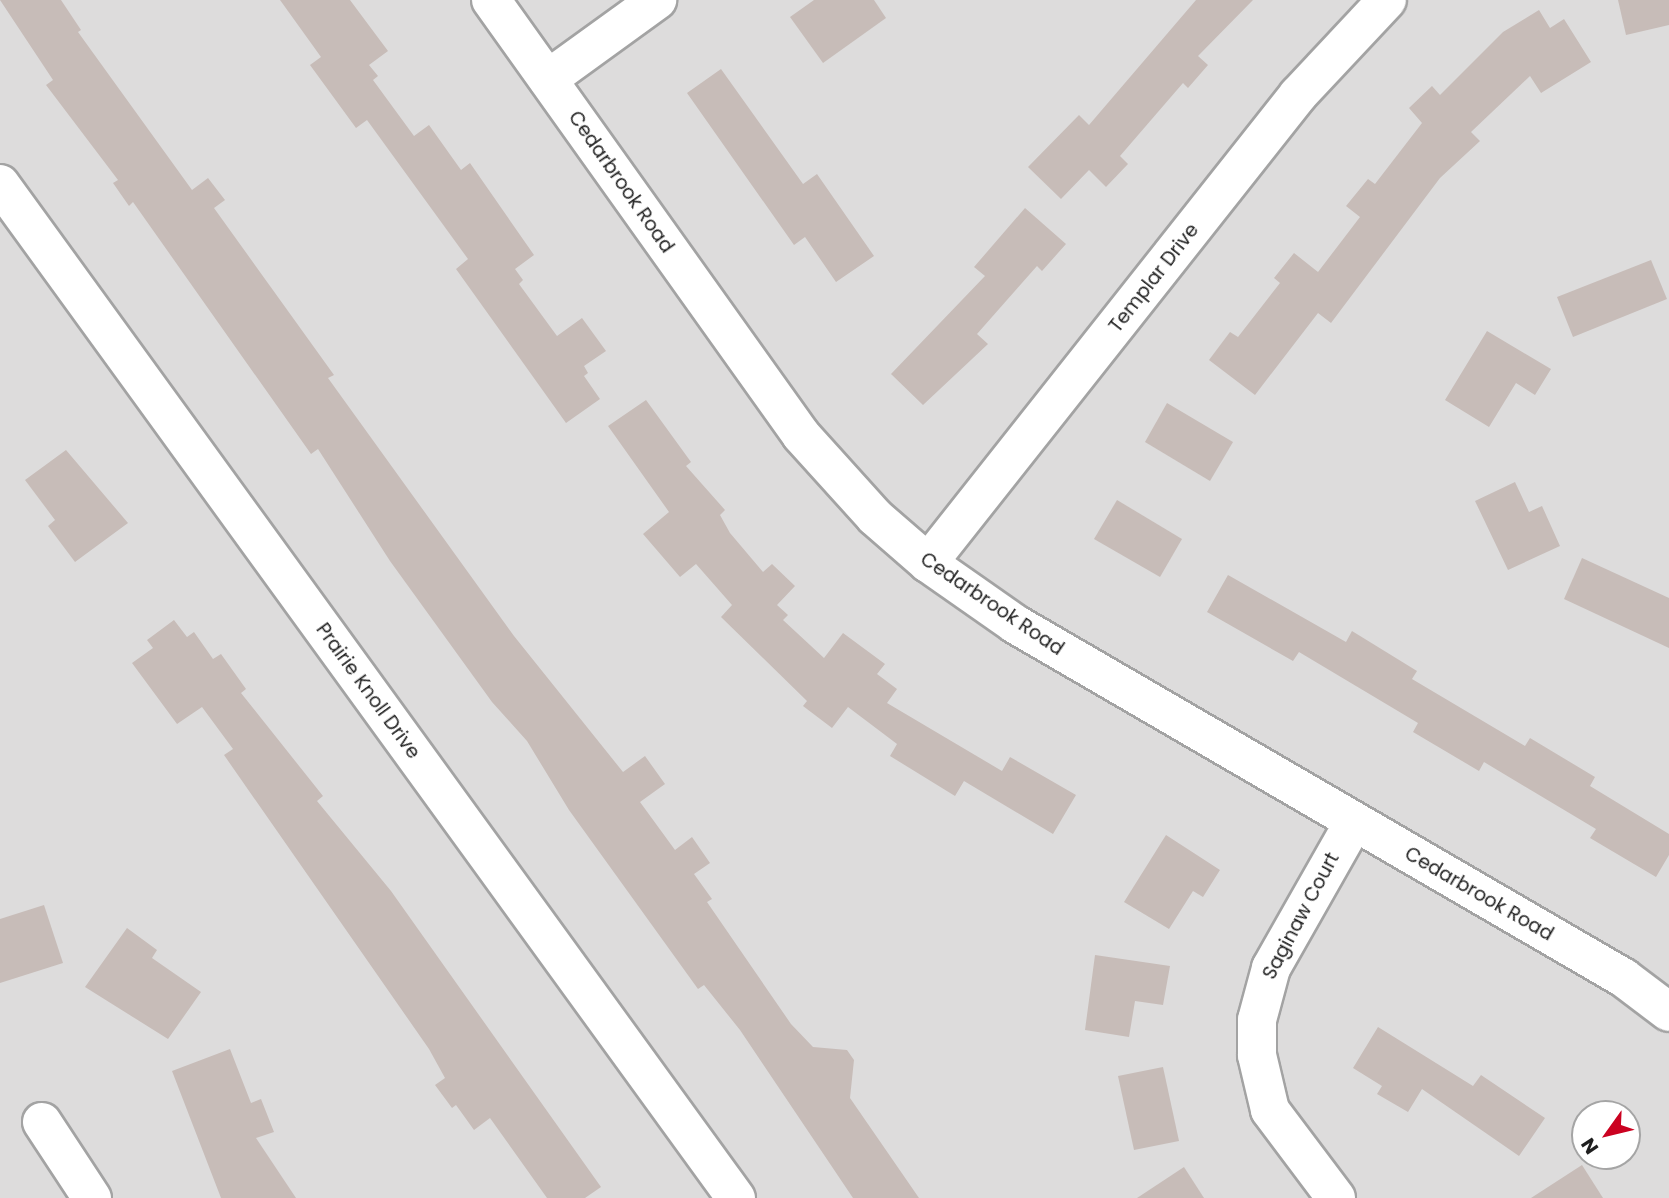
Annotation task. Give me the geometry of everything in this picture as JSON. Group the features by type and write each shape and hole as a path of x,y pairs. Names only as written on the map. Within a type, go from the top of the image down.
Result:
{"street":[{"name":"Cedarbrook Road","path":"491,0 801,435 875,517 928,563 1015,624 1624,978 1669,1012"},
{"path":"548,79 657,0"},
{"name":"Templar Drive","path":"928,563 1298,95 1387,0"},
{"name":"Prairie Knoll Drive","path":"0,184 736,1198"},
{"name":"Saginaw Court","path":"1336,1198 1270,1110 1261,1084 1257,1020 1270,968 1354,822"},
{"path":"42,1122 92,1198"}],"shaded area":[{"path":"0,0 1669,0 1669,1198 0,1198"}],"building":[{"path":"0,0 61,0 81,30 78,32 192,190 208,178 225,200 214,208 334,375 328,378 514,636 623,772 645,756 665,784 640,802 675,850 692,837 710,863 694,874 712,899 707,902 791,1024 813,1047 847,1050 854,1060 850,1098 919,1198 853,1198 740,1030 704,985 698,989 569,810 527,741 492,702 390,561 318,449 311,454 133,202 129,206 113,183 118,180 46,85 53,80"},
{"path":"280,0 350,0 388,51 369,65 378,76 373,80 414,136 429,125 461,170 470,163 534,255 515,269 523,280 519,284 557,336 582,318 606,351 584,366 588,373 584,376 600,399 566,423 456,269 468,259 367,120 356,128 310,65 321,57"},
{"path":"814,0 874,0 886,18 823,63 790,17"},
{"path":"1196,0 1253,0 1198,56 1208,65 1188,88 1183,83 1120,156 1128,164 1106,187 1089,170 1061,199 1028,167 1079,115 1089,125"},
{"path":"1618,0 1669,0 1669,25 1626,35"},
{"path":"1539,10 1550,28 1564,19 1591,62 1541,93 1530,76 1471,132 1480,141 1440,178 1331,323 1318,313 1255,395 1209,360 1230,332 1238,337 1280,283 1274,278 1294,253 1318,272 1360,217 1346,206 1368,179 1375,184 1422,123 1409,108 1432,86 1440,95 1503,32"},
{"path":"721,69 803,184 817,174 874,256 836,282 805,237 794,245 687,93"},
{"path":"1025,208 1066,244 1042,271 1037,266 977,334 988,344 923,405 891,374 985,276 974,267"},
{"path":"1651,260 1667,299 1573,337 1557,297"},
{"path":"1487,331 1551,369 1535,395 1516,383 1489,427 1445,400"},
{"path":"646,400 691,462 686,466 725,510 720,515 730,533 763,572 772,564 795,586 777,605 788,615 783,620 824,658 843,633 885,664 877,674 897,689 887,703 1002,771 1010,757 1076,795 1053,834 964,781 955,796 890,756 897,744 848,707 832,728 803,706 807,701 721,617 732,605 696,564 680,577 643,534 669,512 608,426"},
{"path":"1167,403 1233,442 1210,481 1145,442"},
{"path":"66,450 128,523 75,562 48,526 55,520 25,480"},
{"path":"1515,482 1529,512 1542,506 1560,546 1508,570 1475,501"},
{"path":"1117,500 1182,539 1160,577 1094,539"},
{"path":"1582,558 1669,598 1669,648 1564,599"},
{"path":"1228,575 1346,642 1352,631 1417,671 1412,679 1525,746 1530,738 1595,777 1590,786 1669,834 1669,855 1656,877 1590,838 1596,829 1484,762 1479,771 1413,732 1418,723 1299,652 1293,661 1207,612"},
{"path":"174,620 187,637 194,632 213,659 221,654 246,689 241,693 323,796 317,801 391,891 601,1187 585,1198 547,1198 490,1118 474,1130 456,1105 452,1108 435,1085 445,1078 429,1049 224,755 233,749 202,707 177,724 132,663 153,648 147,640"},
{"path":"1166,835 1220,870 1203,897 1193,891 1169,929 1124,902"},
{"path":"44,905 63,963 0,983 0,919"},
{"path":"127,928 157,950 152,958 201,992 168,1039 85,987"},
{"path":"1095,955 1170,966 1163,1005 1135,1001 1129,1037 1085,1030"},
{"path":"1378,1027 1473,1086 1481,1075 1545,1118 1519,1156 1422,1089 1408,1112 1377,1094 1382,1086 1353,1068"},
{"path":"230,1049 251,1103 261,1099 274,1132 256,1138 296,1198 221,1198 172,1071"},
{"path":"1163,1067 1179,1141 1134,1150 1118,1076"},
{"path":"1184,1167 1204,1198 1137,1198"},
{"path":"1574,1170 1585,1170 1603,1198 1531,1198"}]}
